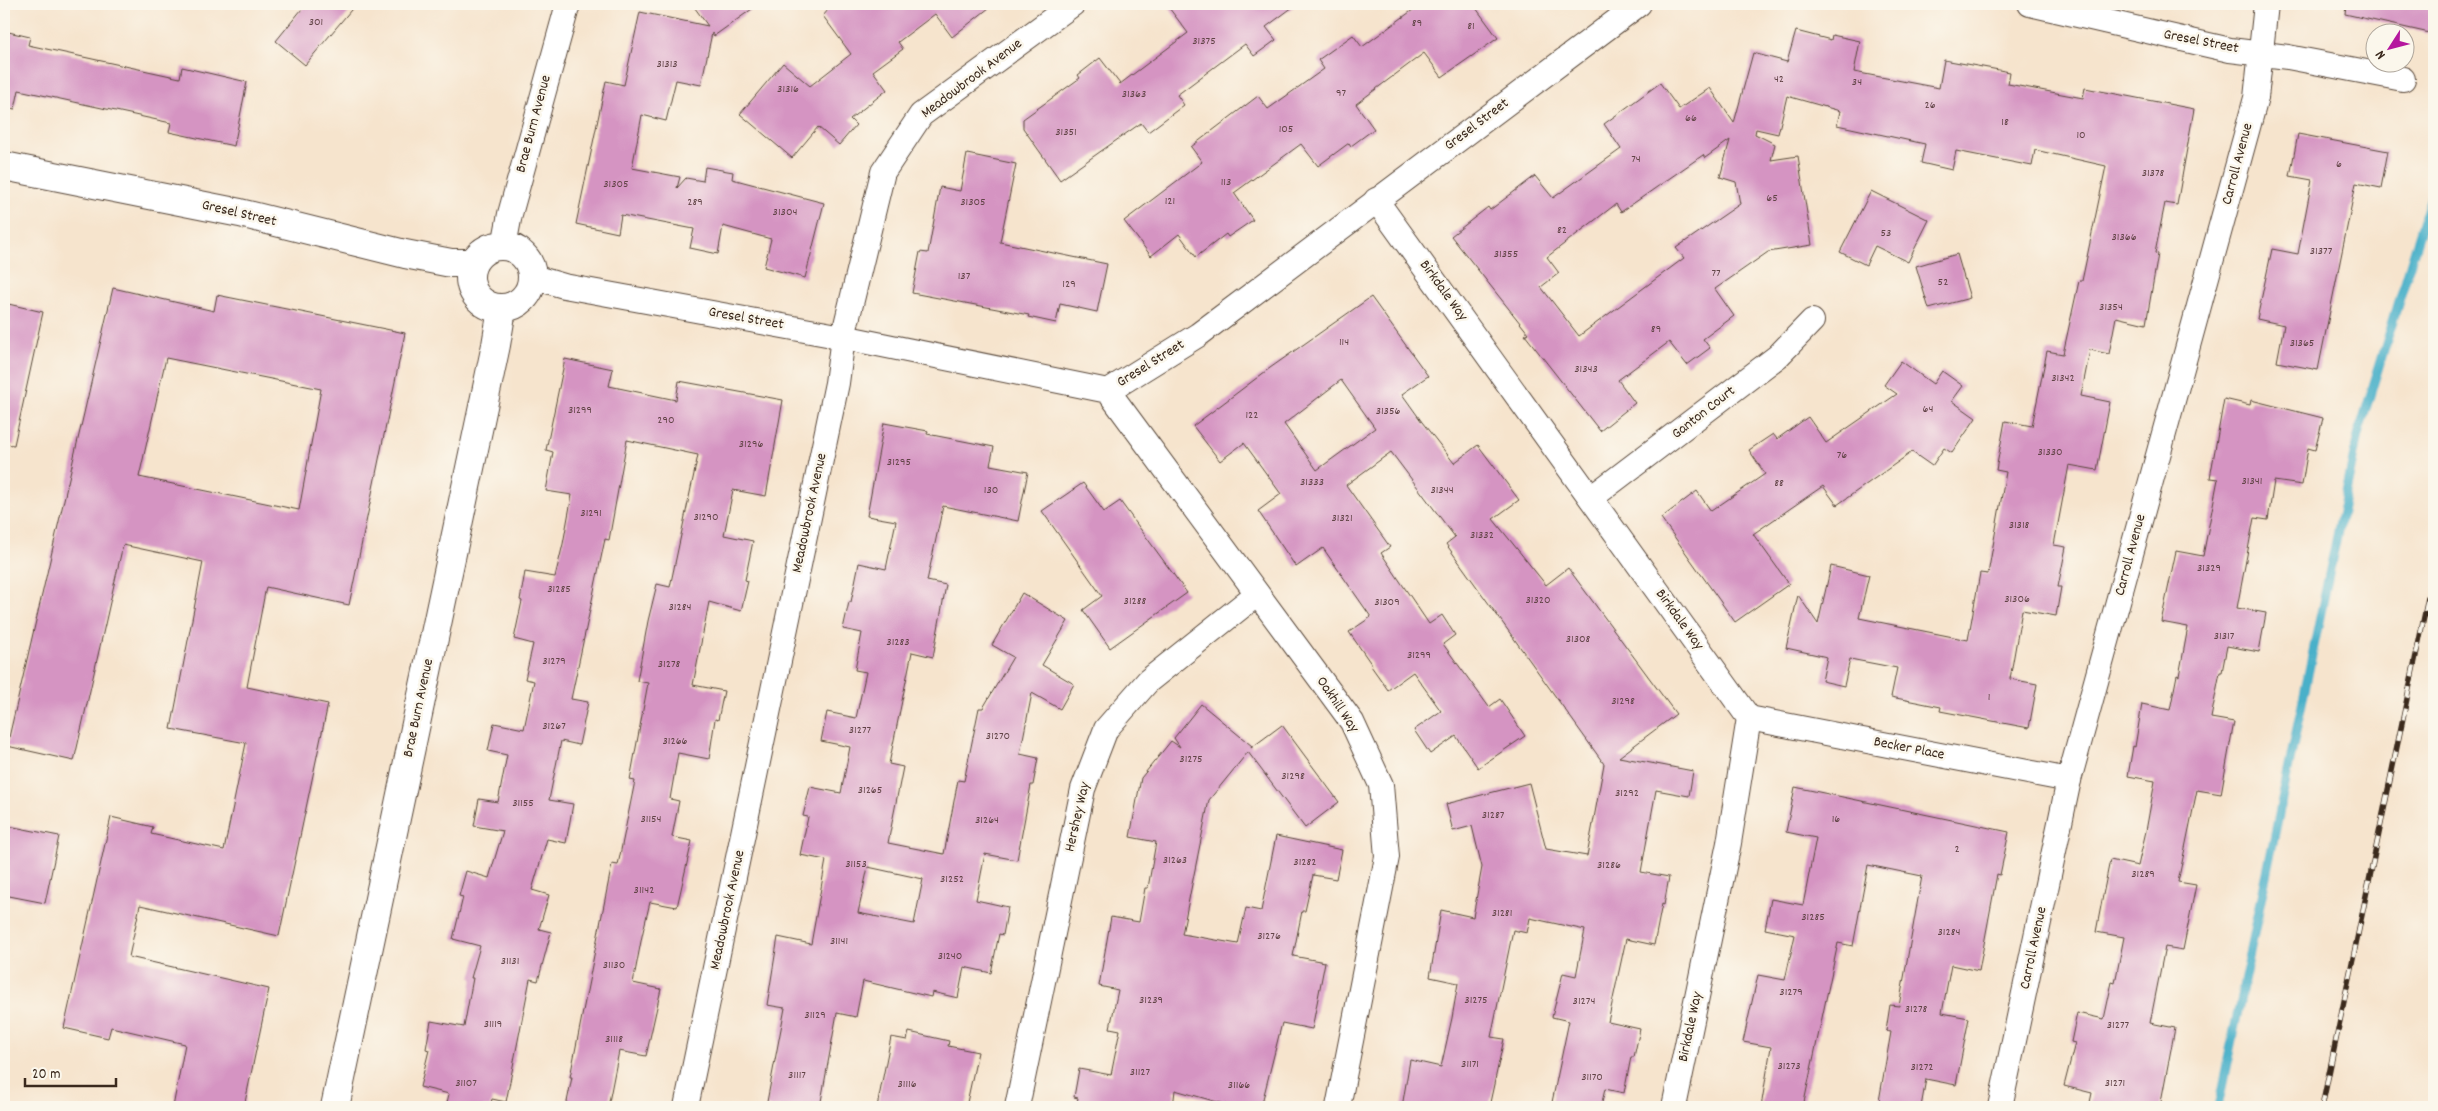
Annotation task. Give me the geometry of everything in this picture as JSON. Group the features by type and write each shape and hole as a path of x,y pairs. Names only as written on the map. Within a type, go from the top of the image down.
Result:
{"street":[{"name":"Brae Burn Avenue","path":"504,246 518,186 568,4"},
{"name":"Meadowbrook Avenue","path":"686,1107 837,383 843,337 883,172 921,115 1073,4"},
{"name":"Gresel Street","path":"533,277 564,286 843,337 1108,391 1198,335 1639,4"},
{"name":"Gresel Street","path":"2030,4 2230,50 2261,52 2403,80"},
{"name":"Carroll Avenue","path":"2000,1107 2069,780 2256,98 2266,4"},
{"name":"Gresel Street","path":"4,166 240,214 405,254 451,263 473,263"},
{"name":"Birkdale Way","path":"1376,200 1749,718 1729,843 1674,1107"},
{"path":"504,246 515,249 524,256 530,265 533,277 532,285 524,300 518,305 502,309 487,305 475,294 470,279 473,263 486,250 504,246"},
{"name":"Brae Burn Avenue","path":"335,1107 502,309"},
{"name":"Ganton Court","path":"1591,498 1778,356 1812,321"},
{"name":"Oakhill Way","path":"1108,391 1352,722 1381,785 1387,857 1338,1107"},
{"name":"Hershey Way","path":"1017,1107 1083,789 1106,729 1148,681 1258,594"},
{"name":"Becker Place","path":"1749,718 2069,780"}],"building":[{"path":"306,4 356,4 305,65 276,41"},
{"path":"692,4 759,4 714,36 712,33 701,85 676,80 666,121 642,115 632,168 680,177 677,188 686,178 703,181 705,167 733,172 732,179 824,203 805,278 764,267 771,239 723,226 718,254 690,248 694,229 621,215 618,233 576,224 606,81 624,85 640,12 708,26"},
{"path":"833,4 994,4 952,37 935,14 898,42 903,49 873,71 887,90 850,119 856,125 839,145 818,127 792,158 740,114 783,63 810,86 851,54 823,16"},
{"path":"1166,4 1297,4 1266,27 1276,40 1254,56 1245,44 1177,95 1184,105 1148,132 1141,123 1060,180 1023,128 1023,119 1080,78 1078,75 1100,58 1120,84 1188,33"},
{"path":"1421,4 1473,4 1498,38 1442,77 1424,53 1356,104 1374,129 1351,146 1349,143 1318,166 1301,144 1234,193 1253,220 1228,237 1226,234 1196,257 1179,234 1151,256 1124,221 1202,162 1191,147 1258,96 1268,109 1324,69 1318,60 1353,35 1362,47"},
{"path":"2346,4 2434,4 2434,34 2416,30 2416,22 2381,22 2345,14"},
{"path":"4,31 30,37 28,45 180,78 182,67 247,82 234,146 169,132 171,123 19,90 15,109 4,107"},
{"path":"1796,31 1831,40 1832,35 1860,41 1854,72 1939,88 1944,60 2010,72 2008,84 2083,98 2085,88 2194,109 2177,205 2165,203 2155,253 2158,254 2146,324 2116,317 2109,354 2090,350 2081,396 2110,402 2097,470 2069,465 2054,545 2066,547 2058,587 2061,587 2056,616 2022,610 2010,679 2037,684 2029,728 1940,711 1941,707 1891,697 1897,668 1850,659 1844,686 1822,681 1827,657 1786,648 1798,595 1818,624 1831,566 1869,575 1859,618 1968,640 1980,573 1988,574 2006,472 1996,470 2005,421 2032,426 2047,351 2063,354 2079,281 2082,281 2106,166 2035,150 2032,166 1956,151 1952,170 1921,163 1925,144 1837,125 1840,111 1787,96 1778,134 1756,129 1755,134 1775,144 1771,160 1798,156 1812,245 1768,252 1715,289 1734,316 1703,339 1710,348 1687,365 1669,342 1618,380 1635,403 1600,431 1525,335 1528,333 1451,236 1488,207 1490,210 1535,176 1553,198 1621,149 1604,124 1660,83 1679,109 1710,88 1734,123 1753,53 1787,62","holes":["1730,140 1720,177 1736,182 1740,204 1676,248 1684,258 1579,336 1541,287 1559,273 1547,257 1616,204 1621,212 1703,155 1705,158"]},
{"path":"2298,134 2388,151 2381,188 2356,183 2318,370 2277,362 2284,325 2257,319 2272,249 2298,254 2312,180 2290,176"},
{"path":"967,154 1016,164 1000,242 1107,264 1097,312 1060,304 1056,323 1028,317 1029,315 912,293 920,252 928,253 940,187 960,191"},
{"path":"1871,191 1929,220 1908,262 1875,246 1866,265 1840,252"},
{"path":"1957,254 1970,298 1929,309 1916,266"},
{"path":"113,288 214,311 217,295 405,333 349,605 266,587 247,687 328,704 279,936 140,905 129,957 269,989 244,1107 173,1107 185,1044 111,1027 108,1038 64,1028 111,817 153,827 151,834 224,850 246,743 171,729 203,562 123,545 74,761 7,746","holes":["166,358 321,389 299,510 139,477"]},
{"path":"1371,297 1428,376 1402,394 1422,422 1454,463 1478,445 1519,500 1493,519 1546,585 1568,568 1676,714 1619,757 1693,771 1689,796 1656,790 1641,872 1669,877 1654,945 1626,939 1608,1022 1640,1029 1634,1057 1631,1057 1624,1093 1605,1089 1601,1107 1551,1107 1569,1021 1552,1017 1563,973 1576,976 1585,930 1530,918 1527,933 1513,930 1491,1037 1504,1039 1489,1107 1402,1107 1410,1060 1441,1067 1452,1018 1458,983 1430,977 1441,910 1473,917 1482,867 1472,826 1453,831 1446,804 1529,783 1546,849 1587,856 1604,764 1446,544 1455,537 1391,452 1346,485 1390,547 1381,553 1429,624 1442,615 1455,635 1443,644 1489,707 1500,699 1525,736 1478,768 1456,736 1430,754 1414,730 1441,711 1413,672 1388,690 1349,632 1371,617 1323,548 1296,567 1258,511 1281,494 1244,443 1220,461 1193,426 1270,368","holes":["1341,380 1375,428 1317,470 1284,424"]},
{"path":"4,303 43,312 14,445 4,444"},
{"path":"565,359 613,369 609,386 676,400 679,381 783,400 766,496 733,490 724,535 753,541 745,580 748,581 741,611 709,602 693,685 724,691 718,720 715,719 709,759 678,753 670,799 679,801 672,837 692,841 677,907 650,902 642,936 633,983 661,989 646,1056 619,1051 608,1107 566,1107 572,1077 570,1077 612,864 618,865 635,781 630,780 648,683 637,681 648,621 657,584 670,587 698,455 627,440 609,540 605,539 571,699 588,702 579,745 561,741 549,800 573,804 566,843 547,839 532,890 549,895 539,929 551,932 538,981 530,979 506,1102 492,1099 490,1107 446,1107 449,1094 420,1087 429,1050 426,1049 431,1021 464,1027 473,978 471,978 480,946 453,939 463,897 459,896 466,871 489,878 503,831 474,826 479,799 498,802 507,755 488,751 494,723 524,729 534,681 525,679 533,644 514,639 522,601 520,600 525,572 555,577 563,544 572,495 546,491 553,452 546,450"},
{"path":"1901,361 1933,384 1942,371 1963,386 1952,401 1976,418 1952,453 1944,448 1932,466 1912,452 1837,505 1823,486 1753,534 1789,584 1735,622 1661,518 1697,491 1711,511 1765,474 1749,450 1773,434 1777,439 1808,417 1826,443 1897,394 1884,385"},
{"path":"2224,399 2250,405 2251,400 2323,418 2315,450 2308,448 2302,485 2274,481 2268,520 2254,518 2237,608 2266,613 2259,652 2227,646 2222,672 2220,672 2211,718 2234,722 2221,794 2197,790 2178,882 2196,885 2183,950 2165,947 2150,1023 2175,1028 2160,1107 2089,1107 2092,1093 2064,1086 2075,1043 2071,1042 2077,1013 2104,1019 2112,982 2115,983 2124,937 2096,932 2110,860 2138,866 2155,781 2128,776 2133,746 2135,747 2142,704 2170,710 2177,675 2179,676 2188,627 2161,622 2176,551 2203,556 2218,479 2210,478"},
{"path":"884,423 928,431 927,434 994,447 990,465 1028,472 1018,521 943,506 927,581 946,585 933,657 912,652 889,764 903,767 888,843 944,854 958,780 964,781 979,708 983,708 1013,657 992,645 1022,593 1068,621 1042,665 1074,684 1060,709 1032,693 1020,754 1038,758 1017,860 985,854 976,900 1008,907 1003,935 999,934 991,973 964,967 958,998 932,992 931,997 863,981 856,1017 837,1013 820,1107 766,1107 785,1008 767,1005 778,937 811,944 826,860 800,855 808,817 803,816 810,787 841,793 850,747 821,741 827,712 856,718 866,672 855,670 862,633 843,629 859,563 886,569 896,521 867,516","holes":["868,867 923,879 914,924 858,913"]},
{"path":"1083,483 1104,512 1120,501 1187,593 1110,648 1083,610 1102,596 1042,511"},
{"path":"1201,704 1252,746 1251,748 1282,725 1339,802 1305,828 1248,752 1209,800 1182,934 1238,944 1246,908 1261,911 1276,836 1342,850 1336,879 1313,875 1305,911 1302,911 1293,956 1325,962 1312,1029 1282,1023 1261,1107 1235,1107 1175,1090 1173,1107 1076,1107 1078,1098 1074,1097 1079,1069 1111,1075 1120,1030 1110,1028 1118,990 1099,986 1111,917 1139,922 1145,888 1148,888 1156,842 1130,837 1141,778 1171,741 1180,747 1174,738"},
{"path":"1795,787 2009,832 2000,875 1997,874 1979,971 1951,965 1942,1013 1969,1018 1956,1085 1926,1079 1921,1107 1878,1107 1891,1032 1886,1031 1890,1005 1899,1006 1922,876 1868,865 1853,946 1838,943 1803,1107 1761,1107 1771,1047 1743,1042 1758,975 1785,980 1795,935 1765,929 1771,899 1803,905 1816,838 1786,832"},
{"path":"4,825 59,836 45,903 4,895"},
{"path":"909,1032 949,1041 948,1046 978,1052 966,1107 877,1107 891,1037 907,1040"}],"waterway":[{"path":"2218,1107 2358,435 2434,187"}],"railway":[{"path":"2322,1107 2434,569"}]}
